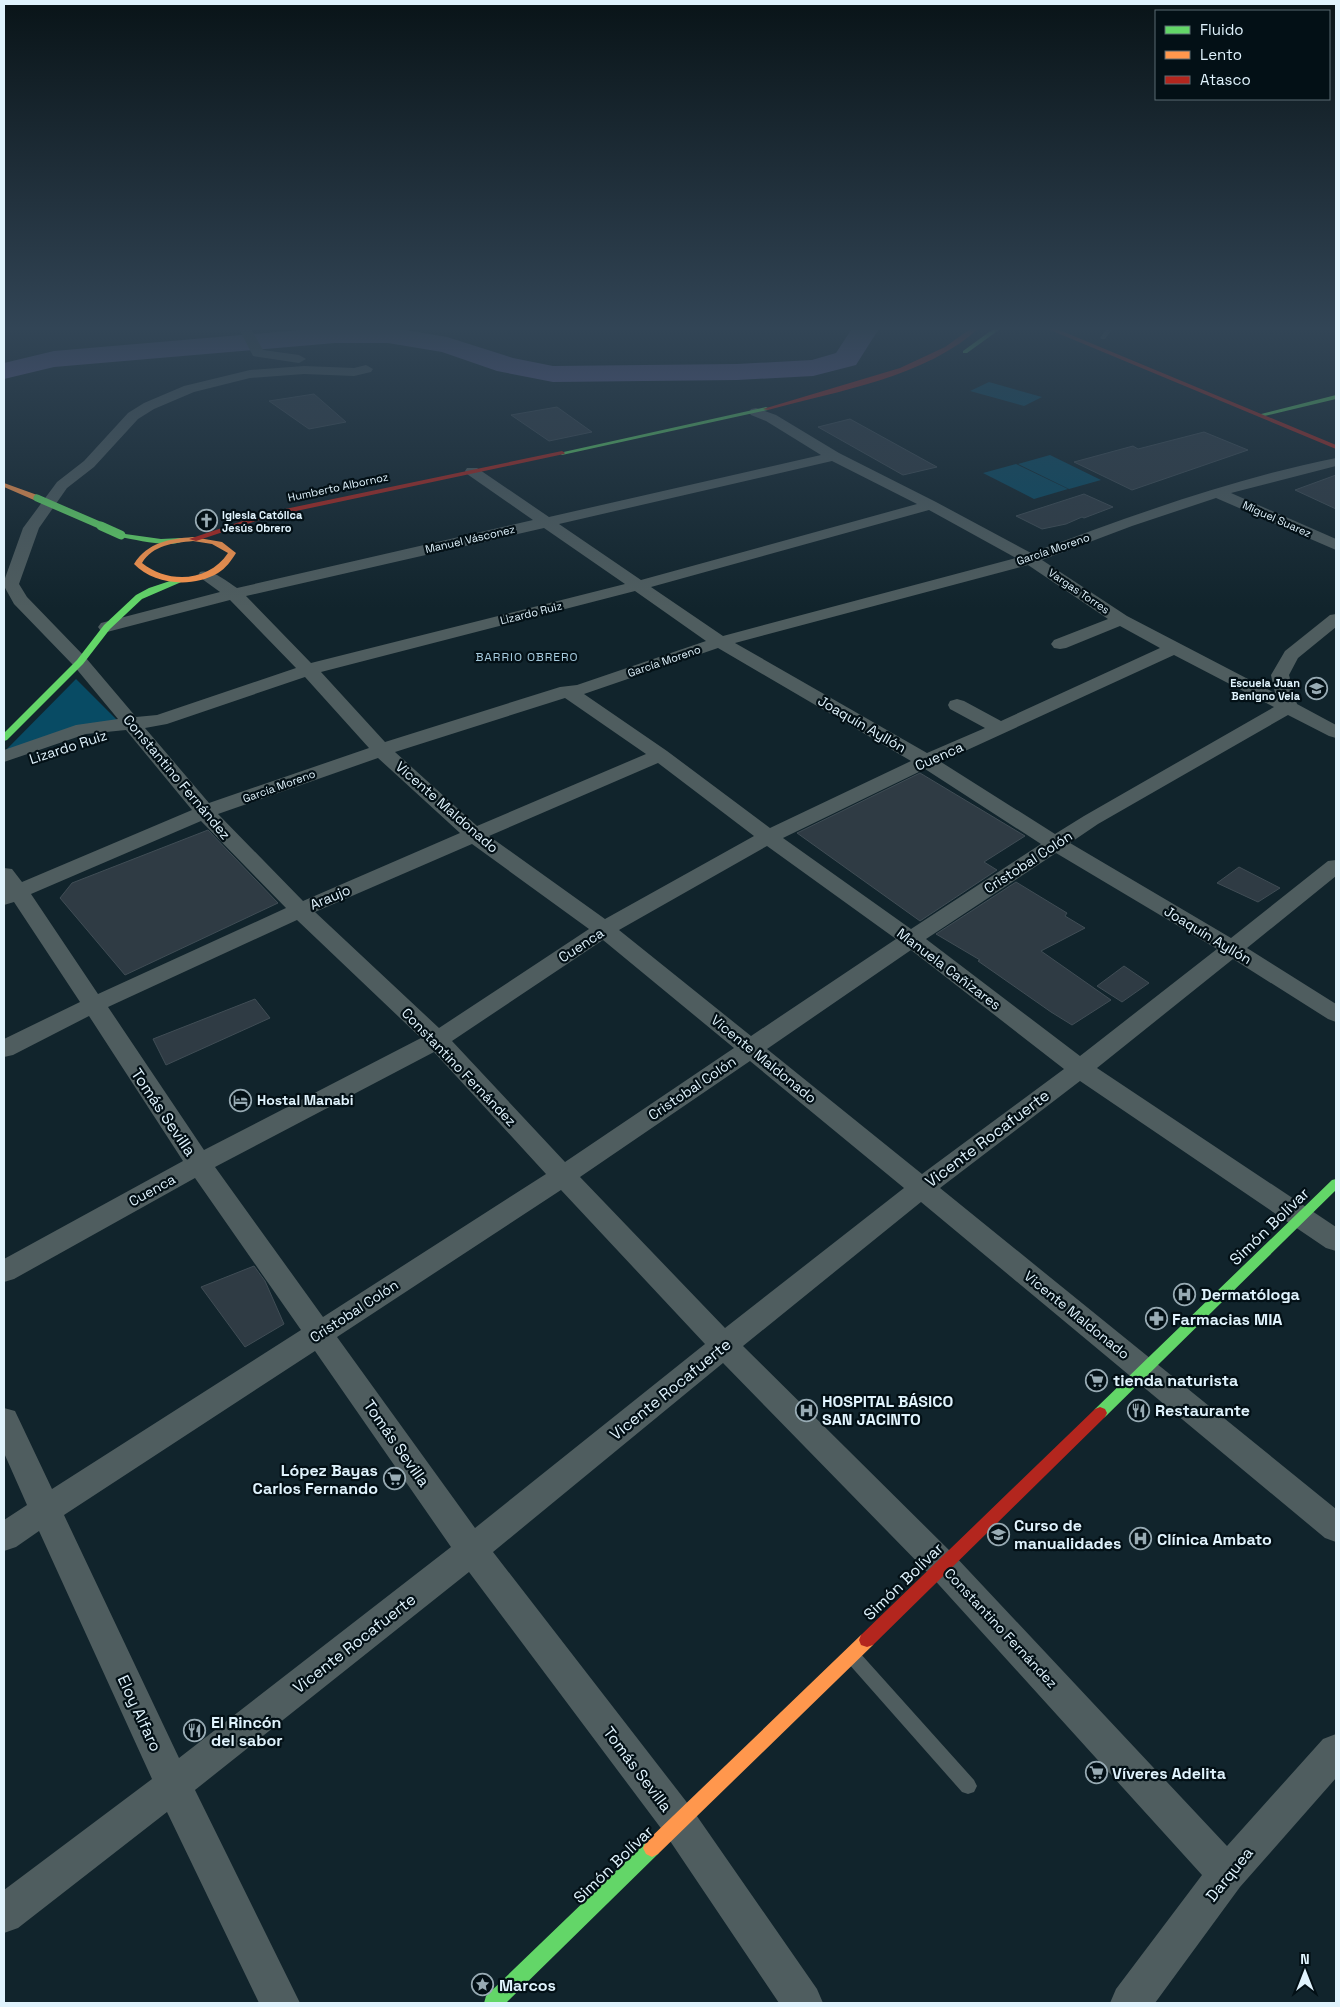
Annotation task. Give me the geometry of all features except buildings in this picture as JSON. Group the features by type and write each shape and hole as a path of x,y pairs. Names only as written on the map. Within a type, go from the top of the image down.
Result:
{"main road":[{"name":"Humberto Albornoz","path":"254,532 274,524 476,475 718,421"},
{"name":"Humberto Albornoz","path":"145,553 155,547 187,540 266,515 757,421"},
{"path":"1286,421 1336,447"},
{"path":"1302,421 1336,434"},
{"path":"4,485 121,535 145,553 140,558 137,573 156,578 182,580"},
{"path":"4,738 80,662 107,627 138,597 182,580 206,576 228,565 232,559 231,545 121,535"},
{"name":"Simón Bolívar","path":"493,2003 1336,1183"}],"street":[{"name":"Constantino Fernández","path":"129,421 89,464 62,485 31,528 11,584 20,600 80,662 220,830 300,910 437,1040 724,1345 942,1565 1227,1874"},
{"name":"Vargas Torres","path":"775,421 834,456 931,505 1030,559 1121,620 1336,732"},
{"name":"Manuel Vásconez","path":"107,627 234,594 834,456"},
{"name":"García Moreno","path":"9,888 204,812 381,750 567,692 579,690 720,642 1030,559 1126,523 1239,485 1336,462"},
{"name":"Joaquín Ayllón","path":"476,475 720,642 926,761 1056,844 1231,948 1336,1014"},
{"name":"Miguel Suarez","path":"1218,493 1336,545"},
{"name":"Lizardo Ruiz","path":"4,756 84,729 132,725 160,720 306,670 637,586 931,505"},
{"name":"Vicente Maldonado","path":"206,576 234,594 306,670 320,682 381,750 475,836 604,929 1336,1528"},
{"path":"1288,707 1280,675 1291,655 1336,619"},
{"path":"1060,644 1121,620"},
{"name":"Cuenca","path":"4,1272 199,1164 437,1040 604,929 768,838 926,761 1000,730 1174,648"},
{"name":"Manuela Cañizares","path":"567,692 660,755 768,838 911,939 1080,1069 1336,1241"},
{"path":"957,705 1000,730"},
{"name":"Cristobal Colón","path":"4,1537 563,1176 911,939 1091,820 1288,707"},
{"name":"Lizardo Ruiz","path":"4,768 105,736 132,725"},
{"name":"Araujo","path":"4,1049 93,1005 300,910 660,755"},
{"name":"Vicente Rocafuerte","path":"4,1914 173,1785 472,1550 921,1188 1080,1069 1336,866"},
{"name":"Tomás Sevilla","path":"9,888 93,1005 199,1164 472,1550 678,1822 803,2003"},
{"name":"Eloy Alfaro","path":"4,1420 173,1785 280,2003"},
{"name":"Darquea","path":"1130,2003 1227,1874 1336,1751"}],"lane":[{"path":"851,1655 968,1786"}],"shaded area":[{"path":"1050,455 1101,480 1069,489 1018,464"},
{"path":"1016,464 1068,489 1034,499 983,473"},
{"path":"76,679 118,721 4,754 4,752"}],"traffic: fast":[{"path":"562,453 712,421"},
{"path":"37,498 121,535"},
{"path":"121,535 161,541 181,540"},
{"path":"4,738 80,662 107,627 139,597 152,590 182,580"},
{"path":"1100,1413 1336,1183"},
{"path":"493,2003 652,1848"}],"traffic: slow":[{"path":"4,485 37,498"},
{"path":"193,539 214,542 224,546 232,553 225,564 215,572 188,580 160,577 148,572 138,564 142,557 154,547 169,542 193,539"},
{"path":"652,1848 867,1640"}],"traffic: jam":[{"path":"1272,421 1336,447"},
{"path":"193,539 266,515 562,453"},
{"path":"867,1640 1100,1413"}],"place":[{"name":"Iglesia Católica Jesús Obrero","path":"206,521"},
{"name":"Escuela Juan Benigno Vela","path":"1316,689"},
{"name":"Hostal Manabi","path":"241,1100"},
{"name":"Dermatóloga","path":"1185,1294"},
{"name":"Farmacias MIA","path":"1156,1319"},
{"name":"tienda naturista","path":"1097,1380"},
{"name":"HOSPITAL BÁSICO SAN JACINTO","path":"806,1410"},
{"name":"Restaurante","path":"1139,1410"},
{"name":"López Bayas Carlos Fernando","path":"394,1479"},
{"name":"Curso de manualidades","path":"998,1534"},
{"name":"Clínica Ambato","path":"1141,1539"},
{"name":"El Rincón del sabor","path":"195,1731"},
{"name":"Víveres Adelita","path":"1096,1773"},
{"name":"Marcos","path":"483,1985"}],"district":[{"name":"BARRIO OBRERO","path":"527,657"}]}
